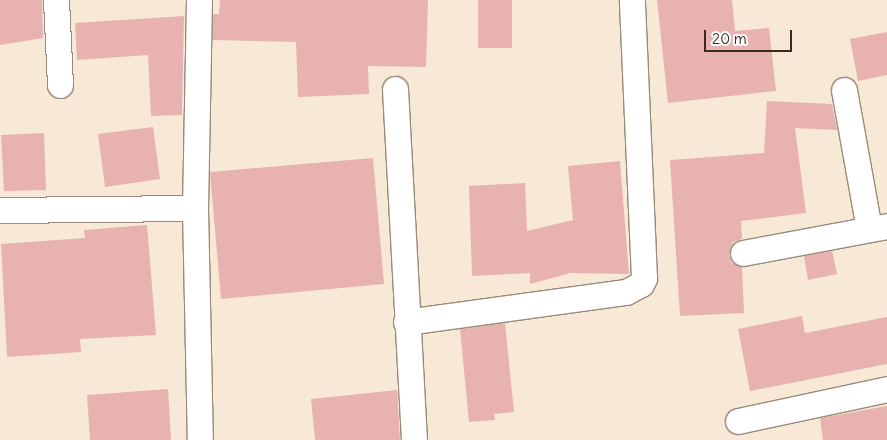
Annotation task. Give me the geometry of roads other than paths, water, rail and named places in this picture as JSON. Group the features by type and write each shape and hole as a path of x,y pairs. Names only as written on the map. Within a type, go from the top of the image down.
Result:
{"street":[{"path":"56,0 60,85"},
{"path":"199,0 195,208 200,440"},
{"path":"406,322 626,292 641,284 644,278 632,0"},
{"path":"395,89 406,322 414,440"},
{"path":"743,253 878,227 844,90"},
{"path":"0,210 195,208"},
{"path":"738,421 887,389"}]}
